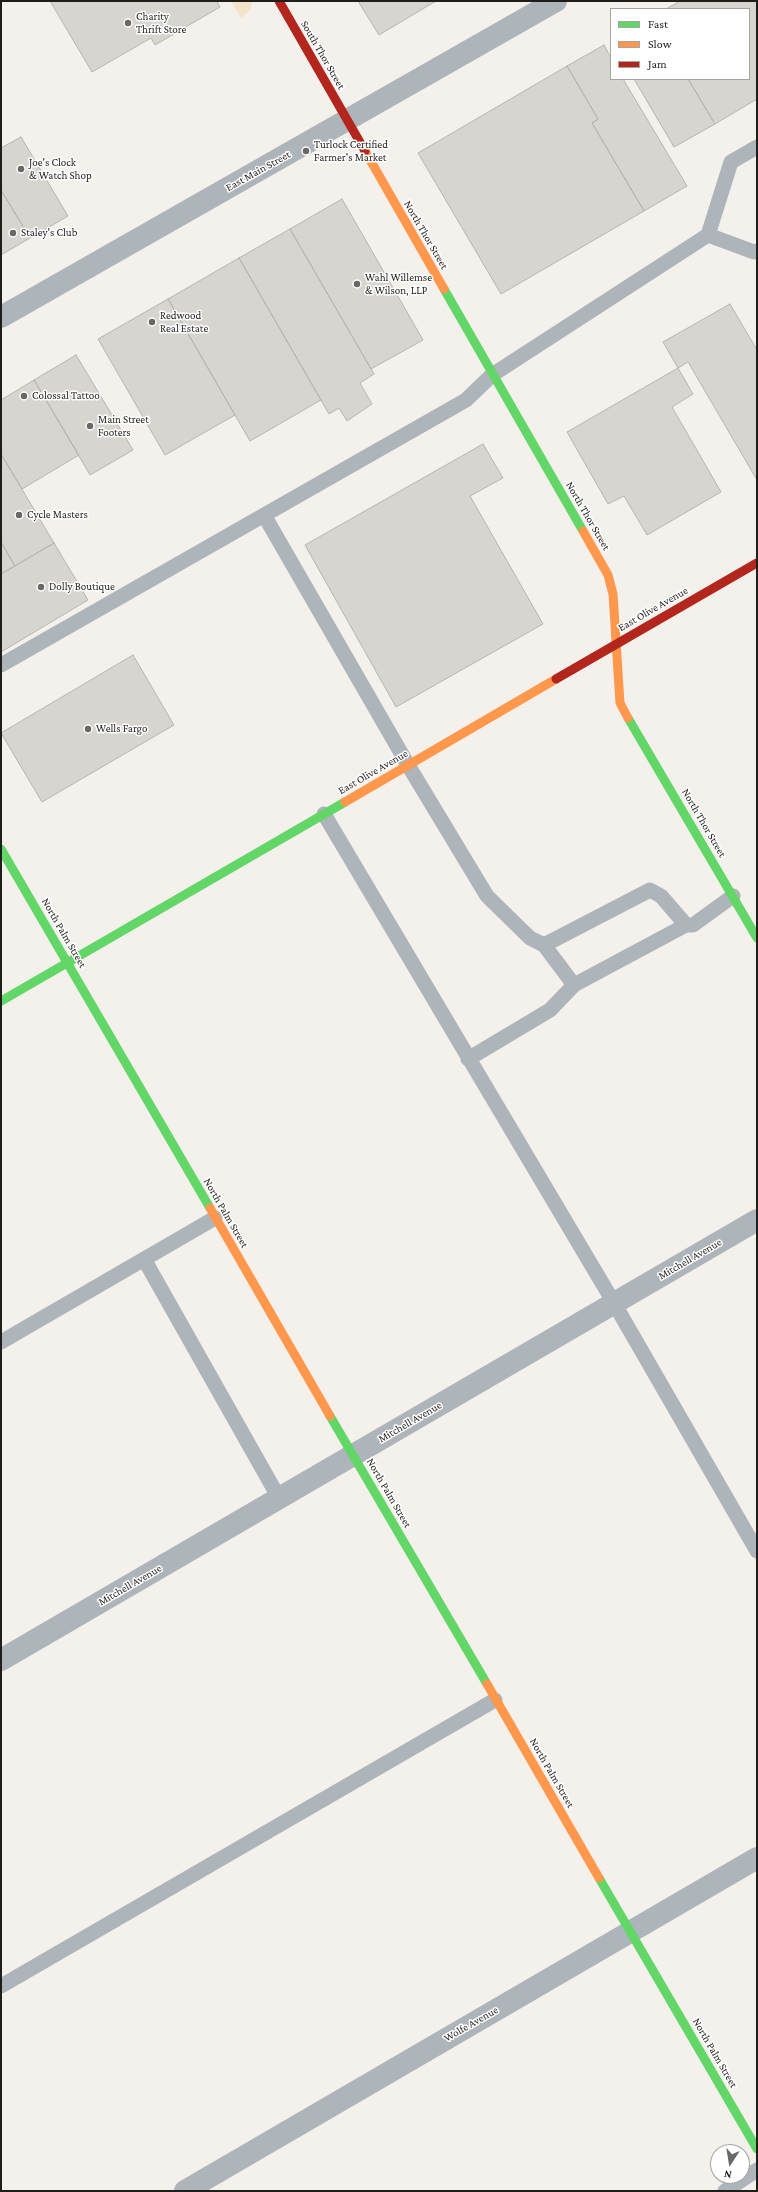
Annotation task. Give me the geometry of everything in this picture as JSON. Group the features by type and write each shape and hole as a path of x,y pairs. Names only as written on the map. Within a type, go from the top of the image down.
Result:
{"street":[{"name":"South Thor Street","path":"278,1 348,121"},
{"name":"East Main Street","path":"1,317 348,121 556,1"},
{"name":"North Thor Street","path":"348,121 492,375 608,575 613,594 619,695 624,711 757,938"},
{"name":"East Olive Avenue","path":"1,1001 757,563"},
{"name":"North Palm Street","path":"1,849 757,2149"},
{"name":"Mitchell Avenue","path":"1,1660 757,1220"},
{"name":"Wolfe Avenue","path":"185,2191 757,1858"}],"lane":[{"path":"1,665 466,400 492,375 708,235 732,162 757,148"},
{"path":"708,235 754,252 757,251"},
{"path":"264,515 408,765 487,896 530,938 544,945 574,985"},
{"path":"324,814 614,1303 757,1551"},
{"path":"544,945 650,890 661,896 686,925"},
{"path":"468,1059 550,1010 574,985 686,925 693,925 733,896"},
{"path":"1,1342 215,1218"},
{"path":"144,1259 279,1498"},
{"path":"1,1986 495,1700"},
{"path":"725,2191 757,2170"}],"shaded area":[{"path":"231,1 253,1 250,10 241,18"}],"building":[{"name":"Charity Thrift Store","path":"50,1 217,1 220,7 155,45 151,38 92,72"},
{"path":"358,1 436,1 379,35"},
{"path":"680,1 757,1 757,99 715,124 689,80 750,80 750,8 668,8"},
{"path":"604,45 610,56 610,80 624,80 687,186 644,211 592,123 598,119 567,66"},
{"path":"567,66 598,119 592,123 644,211 501,294 418,153"},
{"path":"635,80 689,80 715,124 674,147"},
{"name":"Joe's Clock & Watch Shop","path":"21,137 68,216 30,238 1,190 1,148"},
{"path":"1,190 30,238 1,255"},
{"name":"Wahl Willemse & Wilson, LLP","path":"342,199 423,340 371,369 290,229"},
{"path":"290,229 374,374 360,383 372,404 347,421 339,408 329,414 239,258"},
{"path":"239,258 321,400 250,441 168,299"},
{"path":"168,299 235,415 165,455 98,339"},
{"path":"730,304 757,350 757,480 688,362 678,368 663,342"},
{"name":"Main Street Footers","path":"76,355 133,450 90,475 34,380"},
{"path":"678,368 693,394 672,407 721,492 647,535 624,496 608,504 567,432"},
{"path":"34,380 79,455 22,489 1,454 1,400"},
{"path":"483,444 503,478 470,496 543,624 396,707 305,545"},
{"name":"Cycle Masters","path":"1,454 54,543 15,566 1,542"},
{"path":"1,542 15,566 1,574"},
{"name":"Dolly Boutique","path":"54,543 88,600 1,652 1,574"},
{"name":"Wells Fargo","path":"133,655 174,725 42,802 1,733"}],"traffic: fast":[{"path":"444,289 583,531"},
{"path":"628,718 757,938"},
{"path":"1,1001 345,802"},
{"path":"1,849 210,1208"},
{"path":"330,1416 487,1684"},
{"path":"599,1878 757,2149"}],"traffic: slow":[{"path":"365,151 444,289"},
{"path":"583,531 608,575 613,594 620,703 628,718"},
{"path":"345,802 556,679"},
{"path":"210,1208 330,1416"},
{"path":"487,1684 599,1878"}],"traffic: jam":[{"path":"279,1 365,151"},
{"path":"556,679 757,563"}],"place":[{"name":"Charity Thrift Store","path":"128,23"},
{"name":"Turlock Certified Farmer's Market","path":"306,151"},
{"name":"Joe's Clock & Watch Shop","path":"21,169"},
{"name":"Staley's Club","path":"13,233"},
{"name":"Wahl Willemse & Wilson, LLP","path":"357,284"},
{"name":"Redwood Real Estate","path":"152,322"},
{"name":"Colossal Tattoo","path":"24,396"},
{"name":"Main Street Footers","path":"90,426"},
{"name":"Cycle Masters","path":"19,515"},
{"name":"Dolly Boutique","path":"41,587"},
{"name":"Wells Fargo","path":"88,729"}]}
